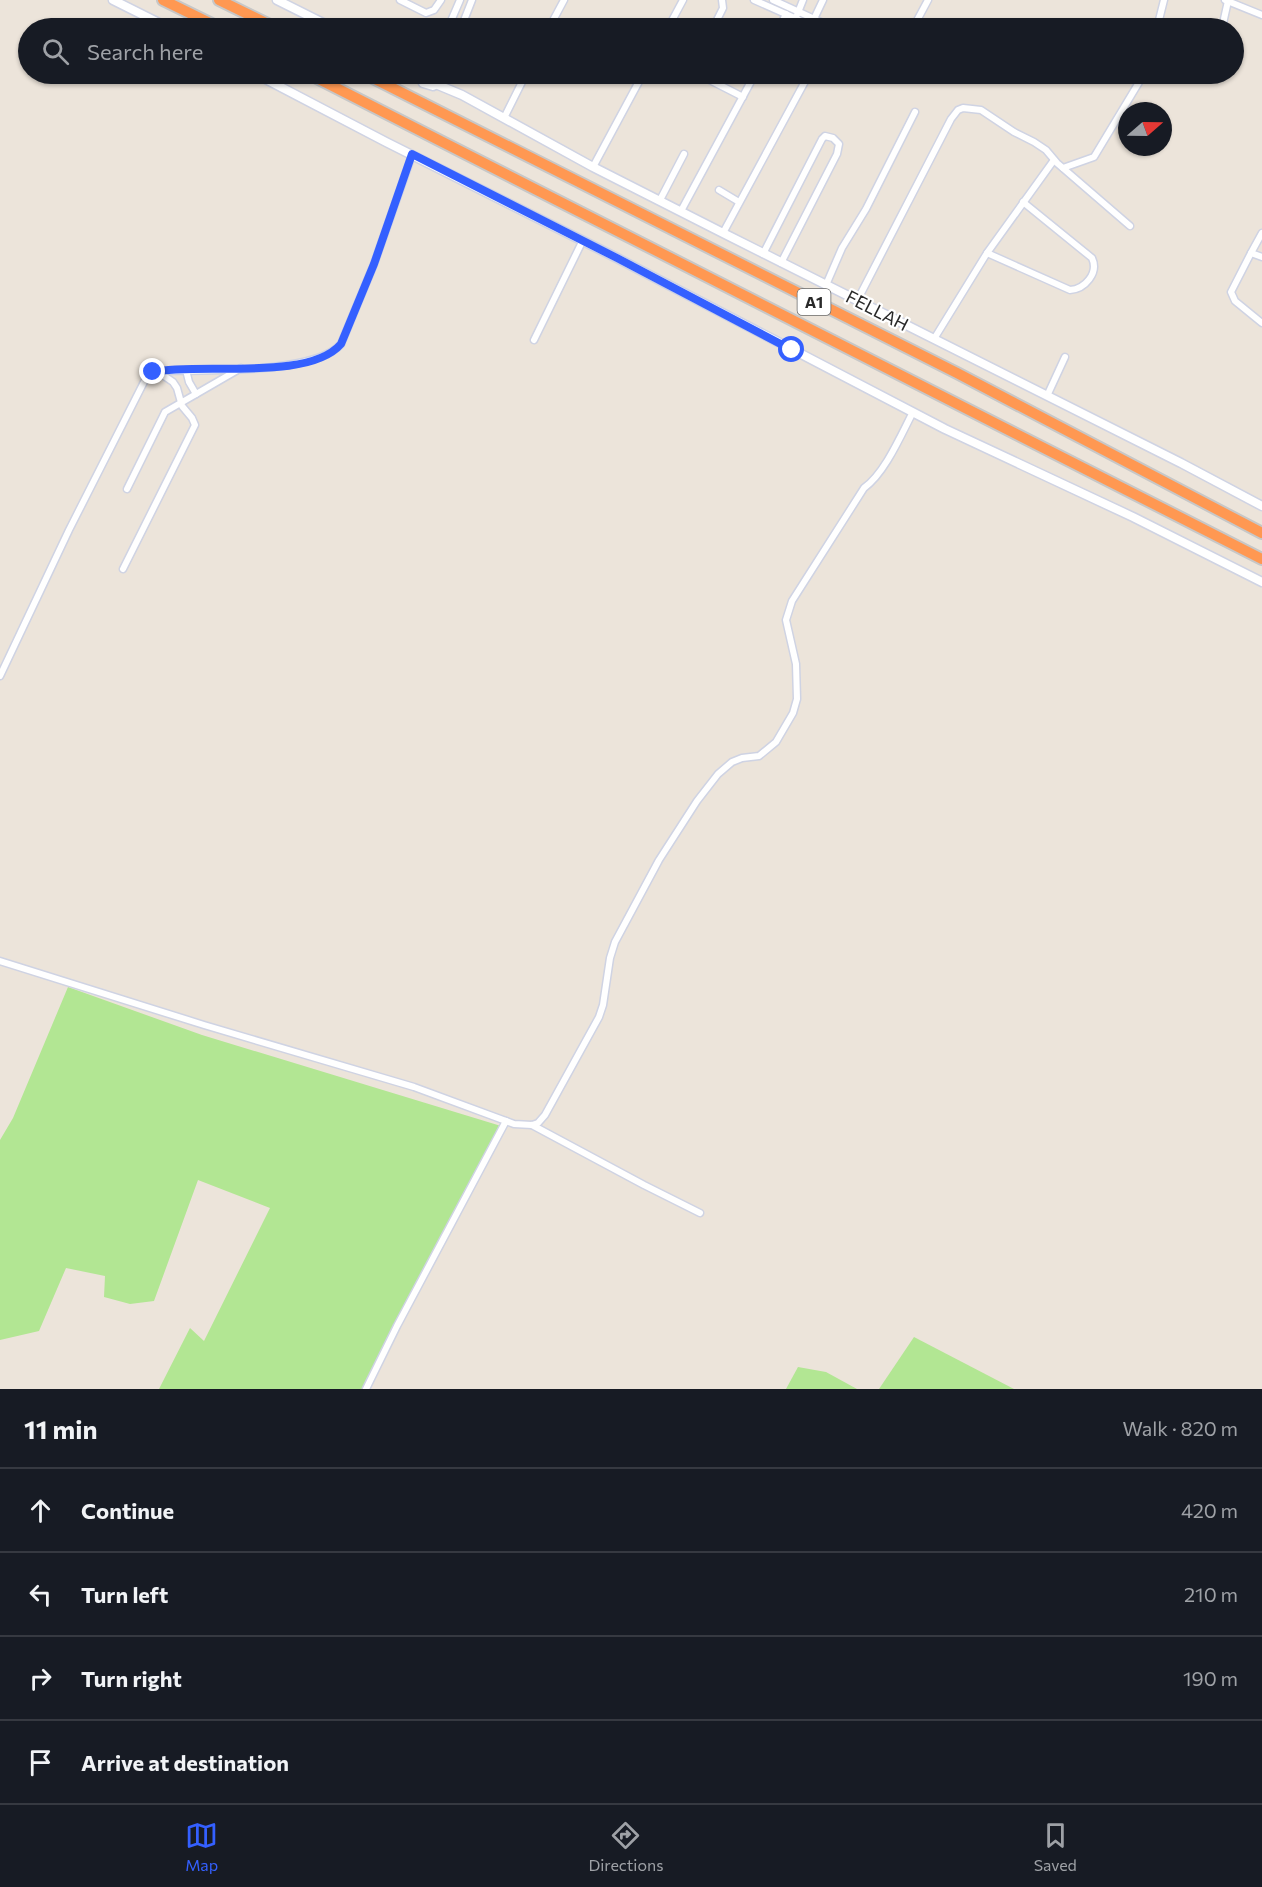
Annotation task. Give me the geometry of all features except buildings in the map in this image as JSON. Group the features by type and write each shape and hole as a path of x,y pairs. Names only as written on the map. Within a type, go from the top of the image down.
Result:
{"highway":[{"path":"163,0 200,18"},
{"path":"219,0 256,18"},
{"name":"A1","path":"329,84 1262,559"},
{"name":"A1","path":"385,84 957,373 1262,532"}],"street":[{"path":"113,0 149,18"},
{"path":"277,0 288,3 315,18"},
{"path":"400,0 426,13 434,10 439,1"},
{"path":"452,18 459,0"},
{"path":"464,18 472,0"},
{"path":"554,18 564,0"},
{"path":"673,18 683,0"},
{"path":"718,18 723,8 722,0"},
{"path":"754,0 786,14 797,15"},
{"path":"773,0 803,18"},
{"path":"797,15 803,0"},
{"path":"816,18 823,0"},
{"path":"918,18 928,0"},
{"path":"1159,18 1164,0"},
{"path":"1224,18 1227,1 1262,15"},
{"path":"784,18 786,14"},
{"path":"276,84 583,240 974,443 1133,517 1262,582"},
{"name":"FELLAH","path":"426,84 428,86 438,85 462,95 593,167 1262,506"},
{"name":"FELLAH","path":"453,84 462,95"},
{"path":"504,118 521,84"},
{"path":"593,167 638,84"},
{"path":"718,84 743,97"},
{"path":"681,211 750,84"},
{"path":"723,233 803,84"},
{"path":"1063,168 1094,157 1138,84"},
{"path":"857,301 951,119 958,110 971,108 981,110 1014,132 1042,146 1054,160 1130,226"},
{"path":"826,285 842,248 866,209 915,112"},
{"path":"763,254 822,139 825,136 833,138 839,144 837,154 781,263"},
{"path":"0,676 69,530 149,374 156,371 276,367 308,362 329,355 341,344 374,264 412,154"},
{"path":"660,200 684,154"},
{"path":"934,339 987,253 1054,160"},
{"path":"719,190 740,201"},
{"path":"987,253 1070,290 1076,290 1090,279 1095,267 1092,258 1023,202"},
{"path":"1262,232 1231,292 1235,301 1262,323"},
{"path":"534,340 583,240"},
{"path":"1251,253 1262,257"},
{"path":"1047,396 1065,357"},
{"path":"127,489 162,415 242,368"},
{"path":"186,370 189,382 196,394"},
{"path":"123,569 195,425 181,402 179,391 173,382 156,371"},
{"path":"532,1125 538,1123 545,1115 593,1029 603,1005 610,958 615,942 659,860 697,801 718,774 732,762 759,756 776,742 784,730 797,699 796,664 786,620 792,601 864,488 874,479 885,463 913,412"},
{"path":"0,961 204,1025 414,1087 506,1121 532,1125 700,1213"},
{"path":"366,1389 506,1121"}],"green space":[{"path":"68,987 202,1035 501,1126 362,1389 159,1389 190,1328 204,1341 270,1208 198,1180 154,1301 130,1304 104,1297 105,1276 66,1268 39,1331 0,1340 0,1140 13,1118"},
{"path":"914,1337 1014,1389 879,1389"},
{"path":"798,1367 826,1372 857,1389 786,1389"}],"route":[{"path":"153,372 294,365 318,359 336,350 341,344 374,264 412,154 792,350"}]}
